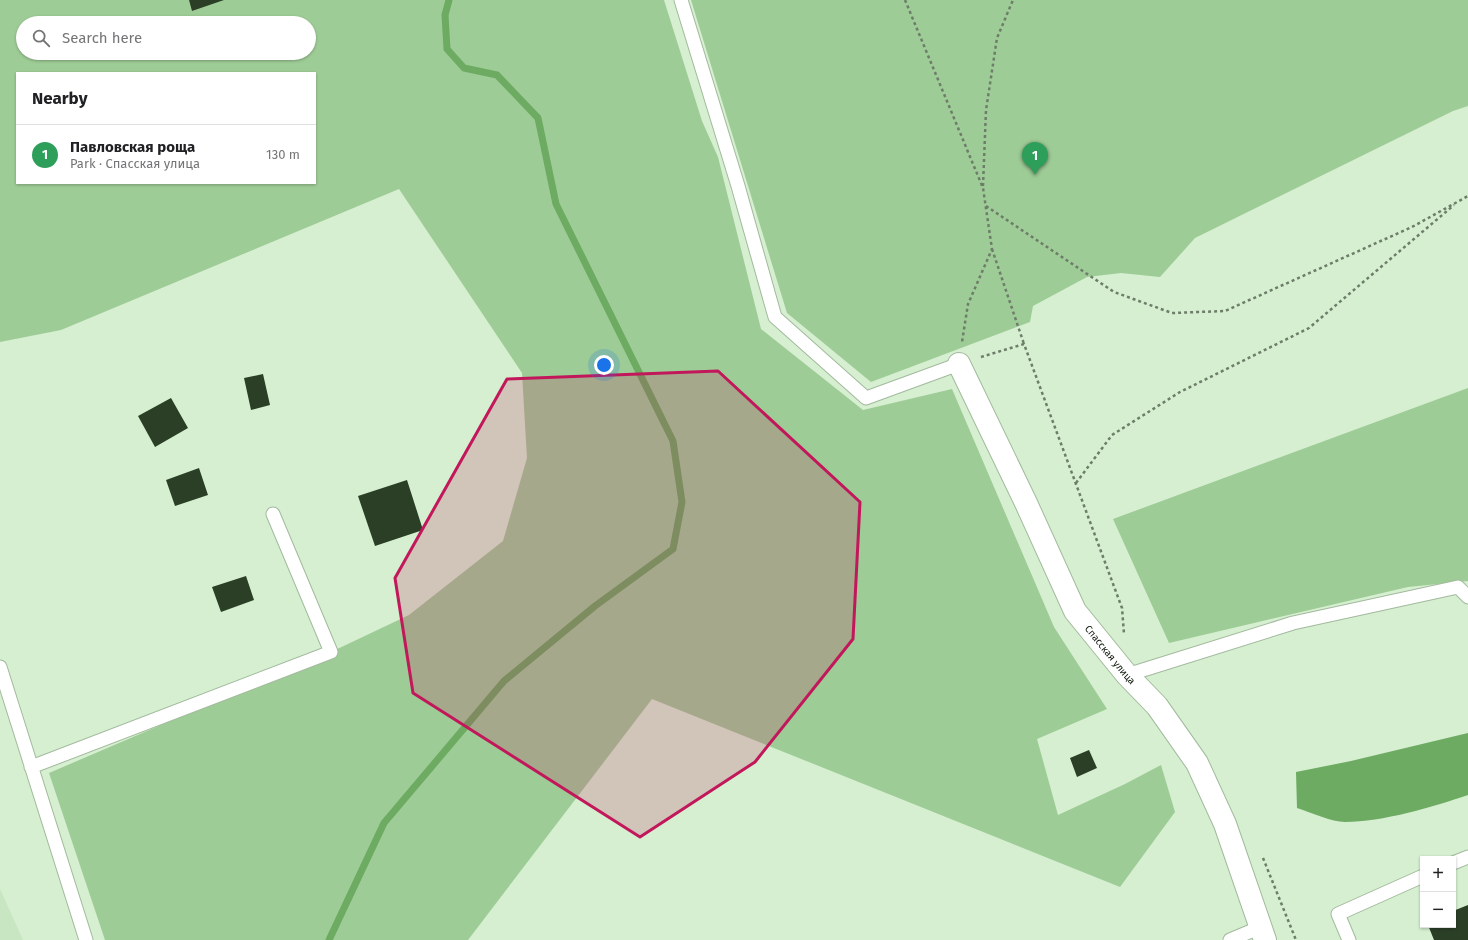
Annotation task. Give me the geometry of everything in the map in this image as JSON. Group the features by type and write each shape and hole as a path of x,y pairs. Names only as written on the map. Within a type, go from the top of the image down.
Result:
{"street":[{"name":"Спасская улица","path":"959,364 1026,503 1075,611 1127,675 1157,706 1197,762 1225,824 1263,933"}],"lane":[{"path":"681,0 738,186 775,317 866,398 959,364"},
{"path":"32,767 331,652 273,514"},
{"path":"1127,675 1293,622 1458,587 1468,597"},
{"path":"0,667 86,940"},
{"path":"1456,862 1468,857"},
{"path":"1349,940 1338,914 1420,877"},
{"path":"1230,940 1263,933"}],"path":[{"path":"905,0 983,188"},
{"path":"1013,0 997,38 986,110 983,188 992,249 1024,344 1122,608 1124,638"},
{"path":"986,206 1114,292 1172,313 1225,311 1412,227 1468,196"},
{"path":"1076,484 1112,435 1180,392 1309,328 1459,201"},
{"path":"992,249 968,304 959,364 1024,344"}],"highlighted area":[{"path":"718,371 860,502 853,639 755,762 640,837 413,693 395,578 507,379"}],"shaded area":[{"path":"0,0 664,0 702,121 718,157 761,329 863,410 952,389 1054,627 1107,709 1037,739 1058,815 1125,784 1161,765 1175,812 1120,887 652,699 468,940 105,940 49,773 331,652 409,615 503,541 527,458 522,373 399,189 61,330 0,342"},
{"path":"691,0 1468,0 1468,106 1453,111 1195,238 1160,277 1121,273 1087,277 1033,306 1030,322 871,382 787,313"},
{"path":"1468,388 1468,581 1408,587 1169,643 1113,519"},
{"path":"1468,733 1468,795 1391,817 1359,821 1340,822 1297,808 1296,772 1351,761"},
{"path":"0,889 23,940 0,940"}],"building":[{"path":"189,0 224,0 192,11"},
{"path":"263,374 270,405 251,410 244,378"},
{"path":"171,398 188,428 155,447 138,416"},
{"path":"199,468 208,495 175,506 166,480"},
{"path":"407,480 423,530 375,546 358,496"},
{"path":"246,576 254,600 221,612 212,587"},
{"path":"1089,750 1097,768 1077,777 1070,758"},
{"path":"1468,905 1468,940 1434,940 1429,928 1456,928 1456,910"}],"waterway":[{"path":"329,940 384,823 504,681 595,606 673,549 682,502 673,441 556,204 538,118 497,75 464,68 447,49 445,15 449,0"}],"place":[{"name":"Павловская роща","path":"1035,175"}]}
